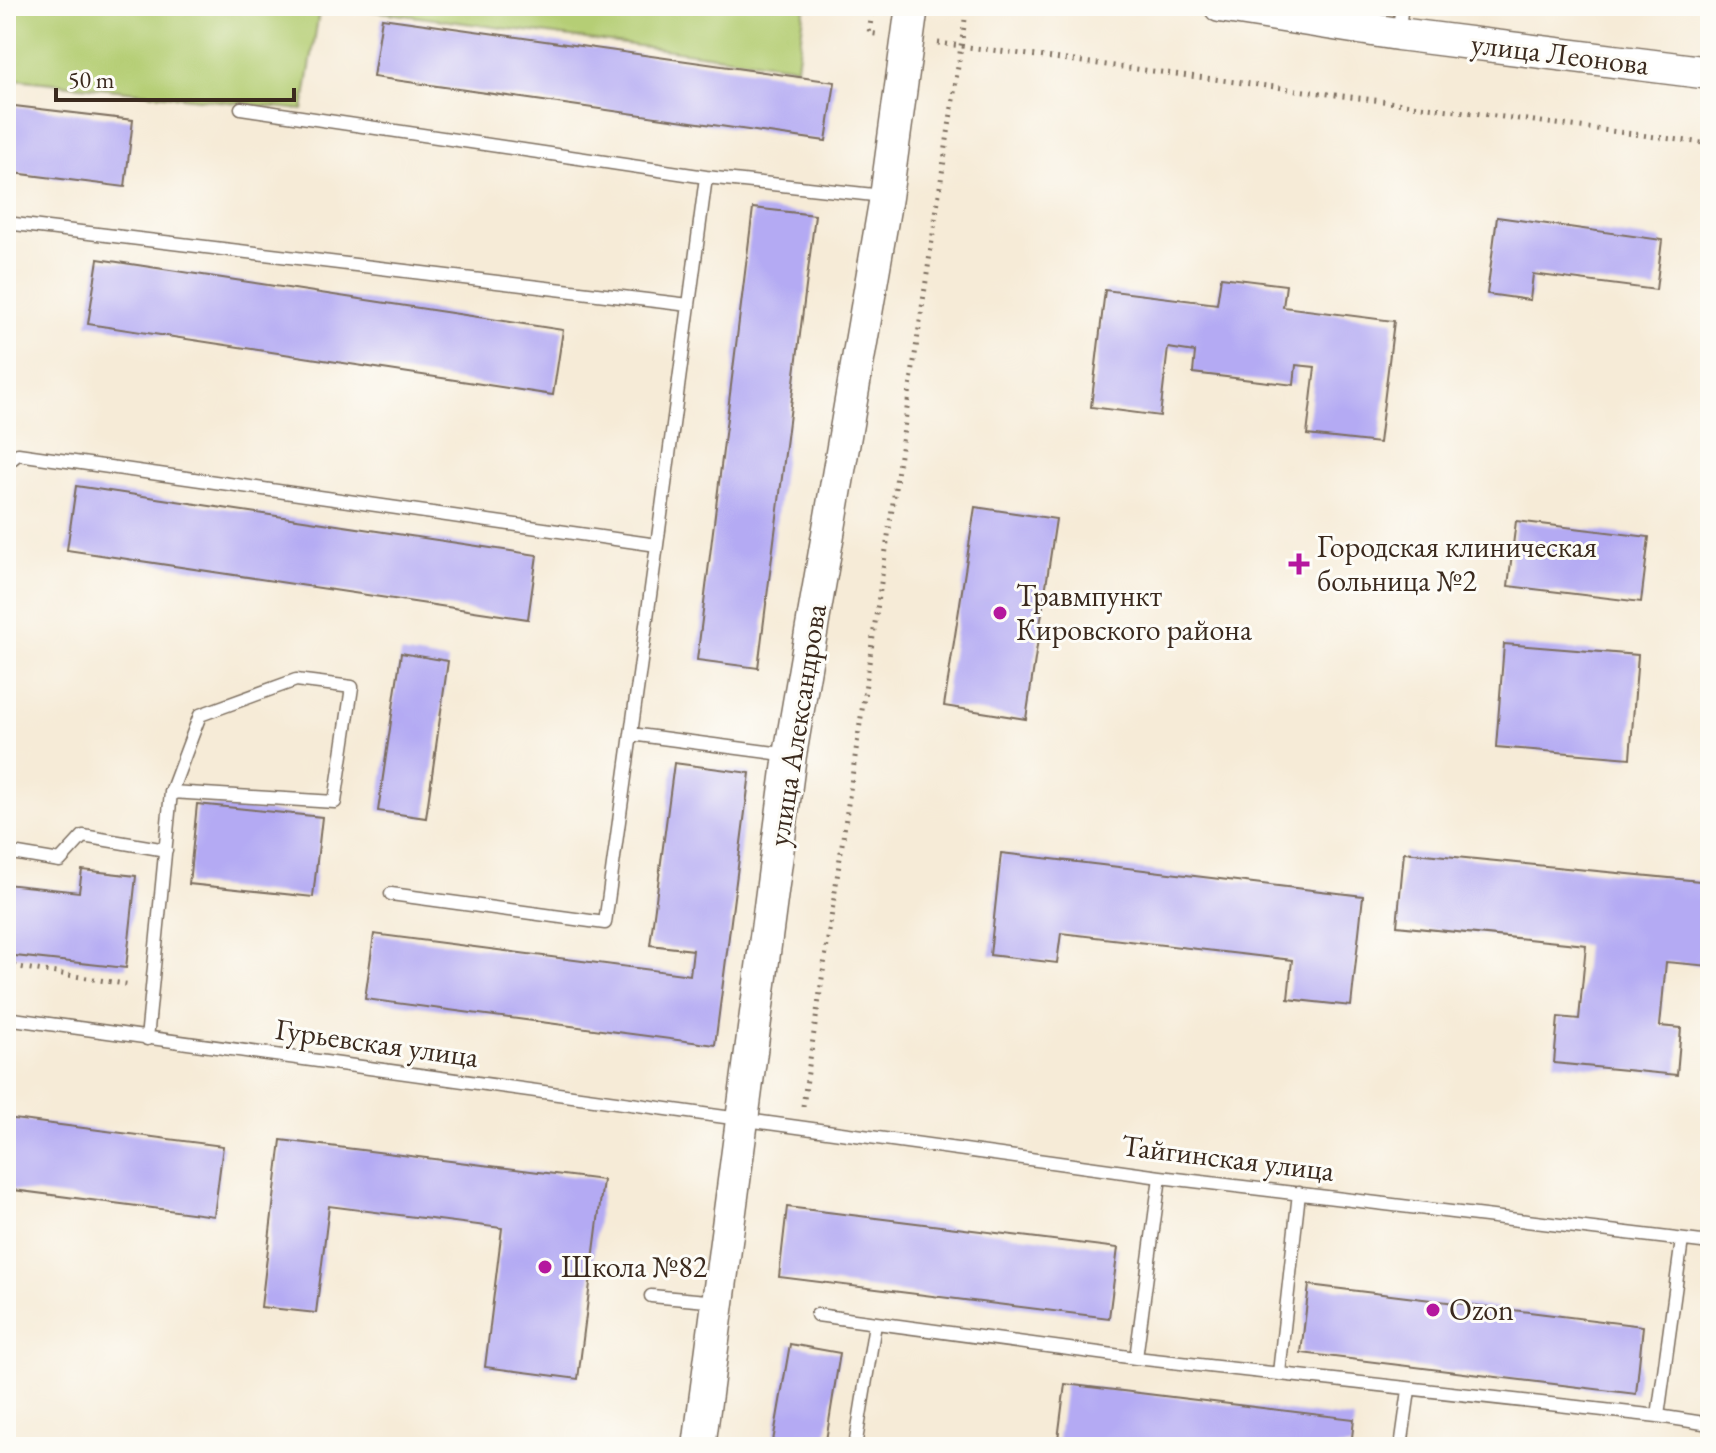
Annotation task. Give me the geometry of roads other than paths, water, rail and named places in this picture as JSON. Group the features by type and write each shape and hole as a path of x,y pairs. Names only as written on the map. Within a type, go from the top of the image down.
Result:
{"street":[{"name":"улица Александрова","path":"699,1447 790,755 886,197 912,6"},
{"name":"улица Леонова","path":"1220,6 1400,20 1710,73"}],"lane":[{"path":"241,108 706,177 886,197"},
{"path":"391,894 605,923 706,177"},
{"path":"6,223 689,305"},
{"path":"6,464 18,454 657,545"},
{"path":"147,1039 171,792 200,715 296,680 352,687 335,802 171,792"},
{"path":"631,734 790,755"},
{"path":"6,852 60,861 83,836 166,850"},
{"name":"Гурьевская улица","path":"6,1018 741,1118"},
{"name":"Тайгинская улица","path":"741,1118 1160,1177 1710,1243"},
{"path":"1136,1358 1160,1177"},
{"path":"1279,1373 1299,1193"},
{"path":"1658,1416 1682,1240"},
{"path":"651,1296 718,1302"},
{"path":"817,1315 1136,1358 1710,1424"},
{"path":"855,1447 875,1324"},
{"path":"1401,1447 1409,1390"}],"place":[{"name":"Городская клиническая больница №2","path":"1299,564"},
{"name":"Травмпункт Кировского района","path":"1000,613"},
{"name":"Школа №82","path":"545,1267"},
{"name":"Ozon","path":"1433,1310"}]}
